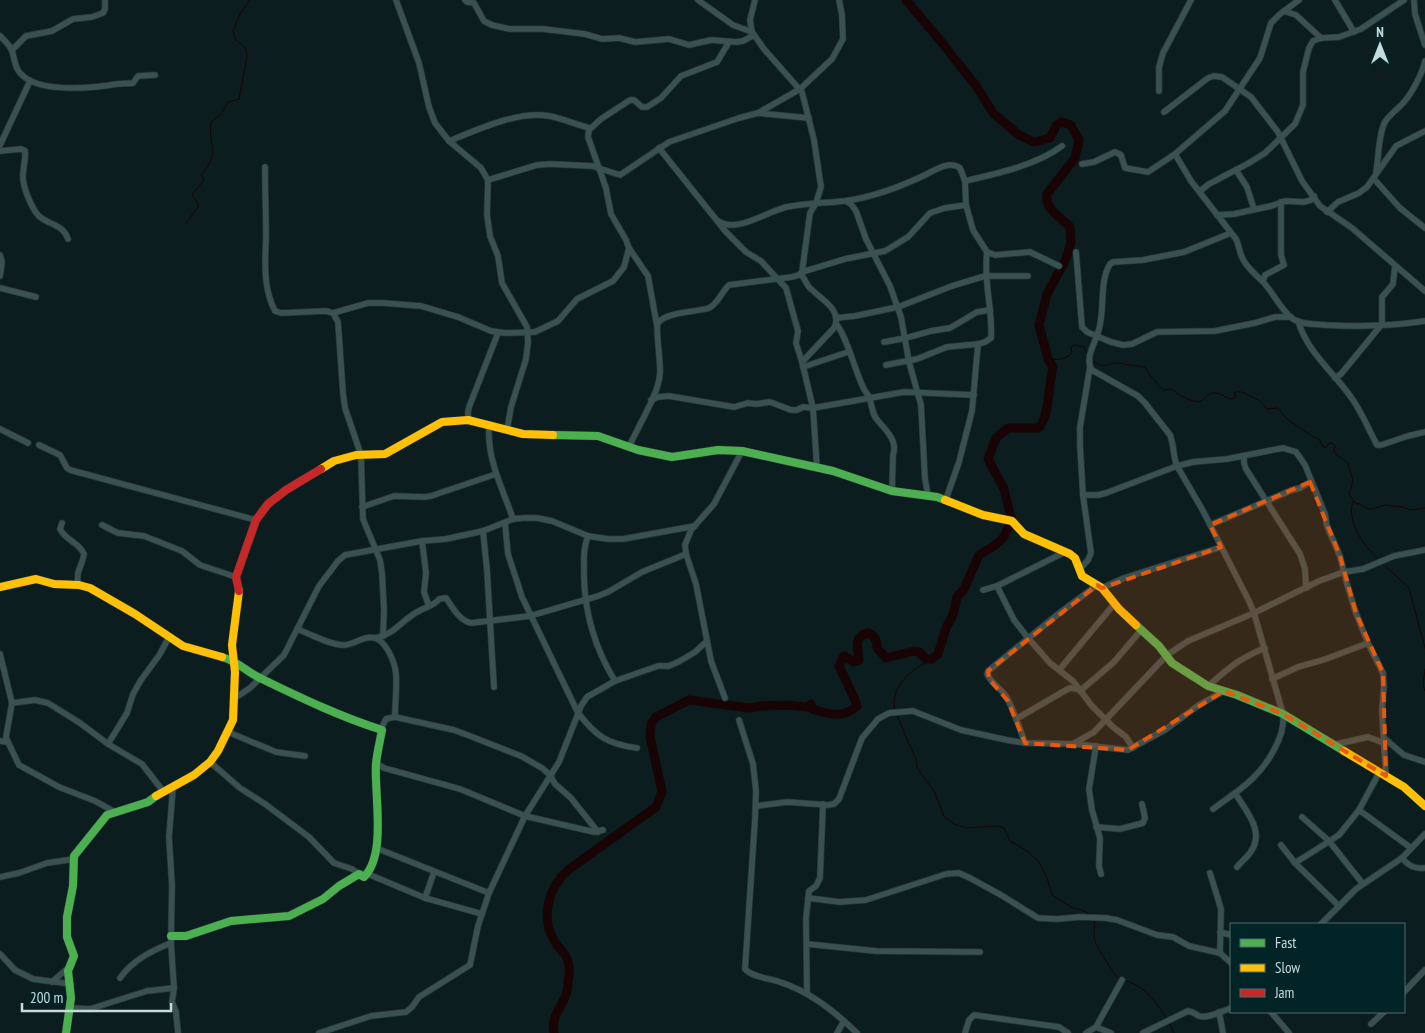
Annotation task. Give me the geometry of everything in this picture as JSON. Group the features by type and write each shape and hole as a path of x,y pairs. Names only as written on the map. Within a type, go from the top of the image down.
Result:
{"street":[{"path":"12,50 26,36 52,31 73,19 92,17 103,13 105,0"},
{"path":"396,0 419,63 431,114 435,123 449,141 481,168 488,180 487,215 490,236 497,251 502,283 522,318 528,333 526,359 511,407 507,430"},
{"path":"465,0 466,2 474,3 484,21 500,27 543,29 602,38 619,38 635,42 669,39 689,45 711,40 742,41 753,33"},
{"path":"698,0 733,25 753,33"},
{"path":"755,0 750,20 753,33 764,49 804,95 814,140 821,187 816,203 810,213 802,273 810,288 832,309 863,388 869,397 874,416 886,429 894,442 892,491"},
{"path":"488,180 537,165 550,164 599,168 616,175 622,175 659,148 682,136 758,113 800,89 832,59 843,38 839,0"},
{"path":"1159,91 1159,67 1162,53 1190,0"},
{"path":"1082,164 1094,162 1116,152 1121,155 1125,168 1148,172 1175,154 1225,111 1260,58 1271,23 1299,0"},
{"path":"1335,0 1354,32"},
{"path":"1200,191 1264,153 1296,123 1302,110 1304,72 1309,48 1313,41 1321,38 1335,38 1354,32 1367,26 1404,0"},
{"path":"1414,0 1415,14 1425,45"},
{"path":"1284,11 1296,16 1321,38"},
{"path":"0,36 12,50 17,69 30,82 61,87 85,88 133,83 138,76 155,74"},
{"path":"629,447 652,400 660,372 657,326 648,276 629,248 611,214 606,188 588,137 590,128 630,100 634,100 642,107 647,107 666,93 681,76 717,62 729,42"},
{"path":"1425,61 1424,67 1408,98 1391,114 1384,124 1374,178 1400,208 1425,228"},
{"path":"1164,112 1208,78 1214,76 1222,77 1239,88 1259,106 1281,137 1302,181 1320,206 1352,228 1425,291"},
{"path":"0,145 30,82"},
{"path":"758,113 809,118"},
{"path":"449,141 500,122 531,115 549,116 590,128"},
{"path":"1327,212 1338,202 1359,192 1374,178 1396,146 1425,131"},
{"path":"965,181 1039,159 1062,146"},
{"path":"659,148 726,232 739,246 760,261 788,292 798,331 796,343 813,408 818,468"},
{"path":"0,151 21,149 25,151 23,180 30,202 39,216 61,229 66,233 68,239"},
{"path":"1175,154 1186,173 1231,233 1239,246 1241,256 1246,265 1263,281 1291,317 1303,323 1352,327 1425,321"},
{"path":"718,222 725,225 735,225 785,208 846,201 883,192 948,165 958,166 965,181 966,205 975,236 987,252 995,255 1030,252 1059,266"},
{"path":"265,167 264,262 271,304 275,311 281,313 326,311 333,313 368,303 421,306 458,317 498,333 528,333 558,321 577,299 613,281 624,267 629,248"},
{"path":"1236,170 1247,187 1254,209"},
{"path":"1217,215 1234,214 1281,202 1304,202 1311,200 1314,196"},
{"path":"846,201 856,211 866,239 898,306 906,338 908,362 923,416 925,479 928,495"},
{"path":"1263,281 1265,275 1284,265 1281,255 1281,202"},
{"path":"657,326 663,318 711,307 729,285 792,277 845,259 874,254 892,248 904,240 930,213 945,208 966,205"},
{"path":"1079,570 1091,554 1083,495 1080,427 1090,368 1089,357 1100,327 1106,277 1110,264 1113,262 1154,259 1184,252 1231,233"},
{"path":"886,365 908,362 947,347 978,344 991,338 990,310 985,276 987,252"},
{"path":"1076,252 1082,327 1087,332 1116,343 1132,344 1157,332 1215,330 1255,323 1275,317 1291,317"},
{"path":"0,255 2,262 0,276"},
{"path":"1335,378 1341,374 1380,326 1383,320 1382,298 1393,284 1395,266"},
{"path":"802,364 836,321 898,306 985,276 1028,276"},
{"path":"0,288 36,297"},
{"path":"884,342 950,328 977,312 990,310"},
{"path":"333,313 338,322 340,334 345,408 361,455 362,507 366,529 380,560 384,597 383,636"},
{"path":"1298,321 1310,347 1352,399 1367,423 1377,445 1425,432"},
{"path":"468,420 469,406 498,333"},
{"path":"946,499 967,434 972,411 978,344"},
{"path":"802,364 848,352"},
{"path":"1090,368 1097,374 1138,396 1146,403 1170,435 1173,457 1177,466 1210,525 1254,612 1265,648 1283,714 1283,731 1268,763 1253,780 1212,810"},
{"path":"652,400 658,397 669,396 734,407 748,403 770,402 791,410 797,410 803,407 813,408 869,397 917,391 974,395"},
{"path":"52,982 69,967 74,951 67,937 67,917 73,886 74,856 107,815 140,806 194,775 210,762 228,732 235,698 232,644 239,590 236,577 256,520 268,504 286,490 334,461 349,456 385,454 442,422 468,420 523,434 598,436 614,440 629,447 672,457 718,450 742,451 818,468 866,481 892,491 946,499 983,515 1012,521 1024,534 1075,558 1080,574 1086,580 1100,587 1182,670 1208,686 1283,714 1404,787 1425,806"},
{"path":"489,425 489,451 513,519"},
{"path":"0,429 28,443"},
{"path":"39,445 60,455 70,470 256,520"},
{"path":"1083,495 1106,493 1177,466 1193,462 1227,459 1283,448 1296,452 1300,458 1340,556 1353,604 1368,643 1383,674 1382,711 1384,741 1382,775 1359,810 1340,835 1294,863"},
{"path":"725,698 711,661 706,641 696,584 686,554 686,540 714,504 742,451"},
{"path":"1244,456 1246,469 1300,554 1306,569 1306,588"},
{"path":"362,507 394,496 431,496 496,474"},
{"path":"1210,525 1310,482"},
{"path":"235,698 250,688 284,655 319,586 338,561 345,555 376,551 422,541 446,539 483,531 513,519 537,518 552,521 588,536 623,539 695,526"},
{"path":"62,522 60,529 62,534 80,545 84,554 78,572 77,580 79,585"},
{"path":"505,523 505,534 511,565 530,616 578,713 591,729 605,740 637,748"},
{"path":"102,525 118,533 144,536 182,551 200,565 236,577"},
{"path":"483,531 494,687"},
{"path":"588,536 584,546 585,600 599,650 615,681"},
{"path":"422,541 426,573 424,592 429,606"},
{"path":"1025,743 1004,694 989,679 988,671 1028,638 1100,587 1221,547"},
{"path":"1073,744 1094,732 1167,656 1188,640 1254,612 1319,581 1344,572 1363,569 1394,556 1425,550"},
{"path":"983,590 997,586 1065,552"},
{"path":"297,629 338,644 346,645 368,638 383,636 399,628 414,614 436,603 439,599 446,598 464,622 489,622 530,616 608,592 642,572 686,554"},
{"path":"0,587 36,579 54,584 79,585 90,588 188,648 234,660 259,678 353,721 381,729"},
{"path":"997,586 1014,620 1028,638 1050,663 1073,681 1105,719 1126,737 1133,748"},
{"path":"1060,669 1115,603"},
{"path":"1079,690 1114,662 1142,629"},
{"path":"108,744 126,714 140,680 160,654 169,637"},
{"path":"376,638 388,650 396,672 396,717"},
{"path":"319,1033 371,1016 396,1014 410,1010 419,997 470,965 488,893 525,816 559,762 578,713 587,697 615,681 658,666 669,666 680,661 695,652 706,641"},
{"path":"1272,679 1298,667 1326,659 1368,643"},
{"path":"1208,686 1232,665 1246,656 1265,648"},
{"path":"0,654 12,703 7,730 8,742 19,766 115,812"},
{"path":"1016,719 1070,688 1079,690"},
{"path":"756,806 787,802 834,804 838,799 862,738 878,719 890,713 912,711 961,730 1025,743 1073,744 1122,750 1133,748 1165,730 1199,705 1224,691"},
{"path":"12,703 35,700 48,703 80,723 108,744 142,764 164,791"},
{"path":"210,762 240,788 309,837 334,863 352,869 364,877 368,874 376,848 378,806 376,763 382,733 381,729 386,719 396,717 454,730 521,756 550,775 555,784 571,798 601,831 525,816 460,789 384,768 376,763"},
{"path":"739,720 753,764 756,806 745,969 754,975 807,993 857,1033"},
{"path":"228,732 276,752 305,756"},
{"path":"1333,745 1368,737 1384,741 1404,755 1425,762"},
{"path":"0,741 8,742"},
{"path":"1096,746 1089,799 1100,838 1099,866 1101,874"},
{"path":"173,787 168,837 172,885 171,940 174,988 172,1002 176,1012 178,1033"},
{"path":"1235,793 1257,833 1251,852 1237,867"},
{"path":"807,993 806,918 810,889 816,886 820,878 823,804"},
{"path":"1096,827 1120,829 1143,823 1145,818 1142,804"},
{"path":"1359,810 1410,848"},
{"path":"1302,817 1329,841 1362,884"},
{"path":"1321,923 1362,884 1402,858 1425,834"},
{"path":"1280,845 1294,863 1339,906"},
{"path":"376,848 488,893"},
{"path":"0,877 19,873 46,863 69,861 74,858"},
{"path":"1402,858 1410,866 1425,868"},
{"path":"425,898 434,872"},
{"path":"1210,873 1219,902 1220,953"},
{"path":"120,978 136,961 171,940 231,921 289,916 323,899 339,886 359,874"},
{"path":"368,874 425,898 482,914"},
{"path":"808,898 840,902 866,900 946,874 959,874 1001,894 1038,918 1106,918 1157,935 1172,937 1189,946 1220,953 1230,962"},
{"path":"1220,932 1230,935"},
{"path":"806,944 876,951 980,952"},
{"path":"0,954 10,965 33,980 71,984"},
{"path":"66,1033 70,1008 71,984 68,975 69,967"},
{"path":"1405,991 1425,970"},
{"path":"1086,1033 1096,1027 1122,980"},
{"path":"70,1008 90,1008 147,991 174,988"},
{"path":"1143,1033 1188,1011 1201,1016 1230,1008"},
{"path":"1219,1012 1223,1033"},
{"path":"1272,1013 1289,1033"},
{"path":"1371,1024 1383,1013"},
{"path":"965,1033 969,1020 974,1015 1059,1027 1068,1033"},
{"path":"837,1033 844,1021"},
{"path":"1096,1027 1110,1033"}],"highlighted area":[{"path":"1310,482 1340,556 1356,613 1383,673 1386,776 1283,714 1224,691 1128,750 1025,743 1008,701 989,679 988,671 1097,585 1102,588 1221,547 1210,525"}],"waterway":[{"path":"186,223 198,207 198,203 192,195 204,180 201,175 211,161 211,122 220,115 228,102 239,99 247,57 246,48 235,39 233,31 240,14 250,0"},
{"path":"554,1033 554,1019 567,990 569,963 550,933 547,913 551,894 555,885 568,870 656,807 662,792 650,736 651,724 656,717 689,700 749,708 787,705 807,707 811,704 812,709 835,714 846,713 852,710 857,706 839,666 843,657 845,656 853,662 859,660 858,640 868,633 874,637 877,648 886,658 914,651 919,652 926,659 932,659 938,654 946,628 953,615 957,597 964,589 979,555 1003,538 1012,521 1004,489 988,459 996,438 1008,428 1038,428 1042,424 1044,417 1053,367 1048,359 1039,325 1047,294 1065,261 1071,243 1070,227 1048,204 1047,194 1075,158 1079,140 1071,125 1061,122 1056,126 1050,138 1034,142 1019,135 993,113 977,87 906,0"},
{"path":"1048,359 1067,357 1072,353 1071,347 1074,345 1084,347 1087,353"},
{"path":"1092,361 1102,366 1117,363 1144,367 1163,390 1172,389 1181,396 1198,402 1213,393 1230,399 1235,398 1235,392 1245,393 1259,400 1267,409 1278,408 1288,420 1319,439 1323,447 1327,447 1329,443 1332,443 1335,446 1334,451 1336,454 1348,463 1353,481 1349,494 1356,504 1371,509 1385,505 1403,507 1410,510 1425,508"},
{"path":"1353,501 1351,510 1354,526 1362,541 1379,560"},
{"path":"1382,563 1409,588 1425,648"},
{"path":"895,711 895,694 899,686 910,673 932,659"},
{"path":"1425,669 1423,685 1425,691"},
{"path":"896,714 916,759 917,768 934,791 944,816 954,824 967,828 997,826 1004,828 1010,841 1027,851 1039,862 1047,878 1052,895 1073,908 1091,915"},
{"path":"1094,920 1095,941 1119,979"},
{"path":"1125,981 1138,986 1144,991 1167,1019"},
{"path":"1169,1023 1174,1033"}],"traffic: fast":[{"path":"553,435 598,436 638,450 672,457 718,450 742,451 833,471 892,491 937,497 945,500"},
{"path":"1136,625 1159,646 1172,663 1208,686 1237,695 1283,714 1344,751"},
{"path":"171,936 186,936 231,921 289,916 323,899 339,886 359,874 364,877 371,867 375,854 378,824 376,764 382,730 306,700 222,657"},
{"path":"66,1033 71,998 68,971 74,956 67,937 67,917 73,886 74,856 107,815 148,802 156,796"}],"traffic: slow":[{"path":"321,469 334,461 356,455 385,454 442,422 468,420 523,434 553,435"},
{"path":"945,500 983,515 1012,521 1024,534 1070,554 1075,558 1082,576 1102,588 1119,609 1136,625"},
{"path":"0,587 36,579 54,584 79,585 90,588 135,614 183,646 222,657"},
{"path":"156,796 194,775 210,762 218,751 233,720 235,672 232,645 239,591"},
{"path":"1344,751 1404,787 1425,806"}],"traffic: jam":[{"path":"239,591 236,577 256,520 268,504 286,490 321,469"}]}
